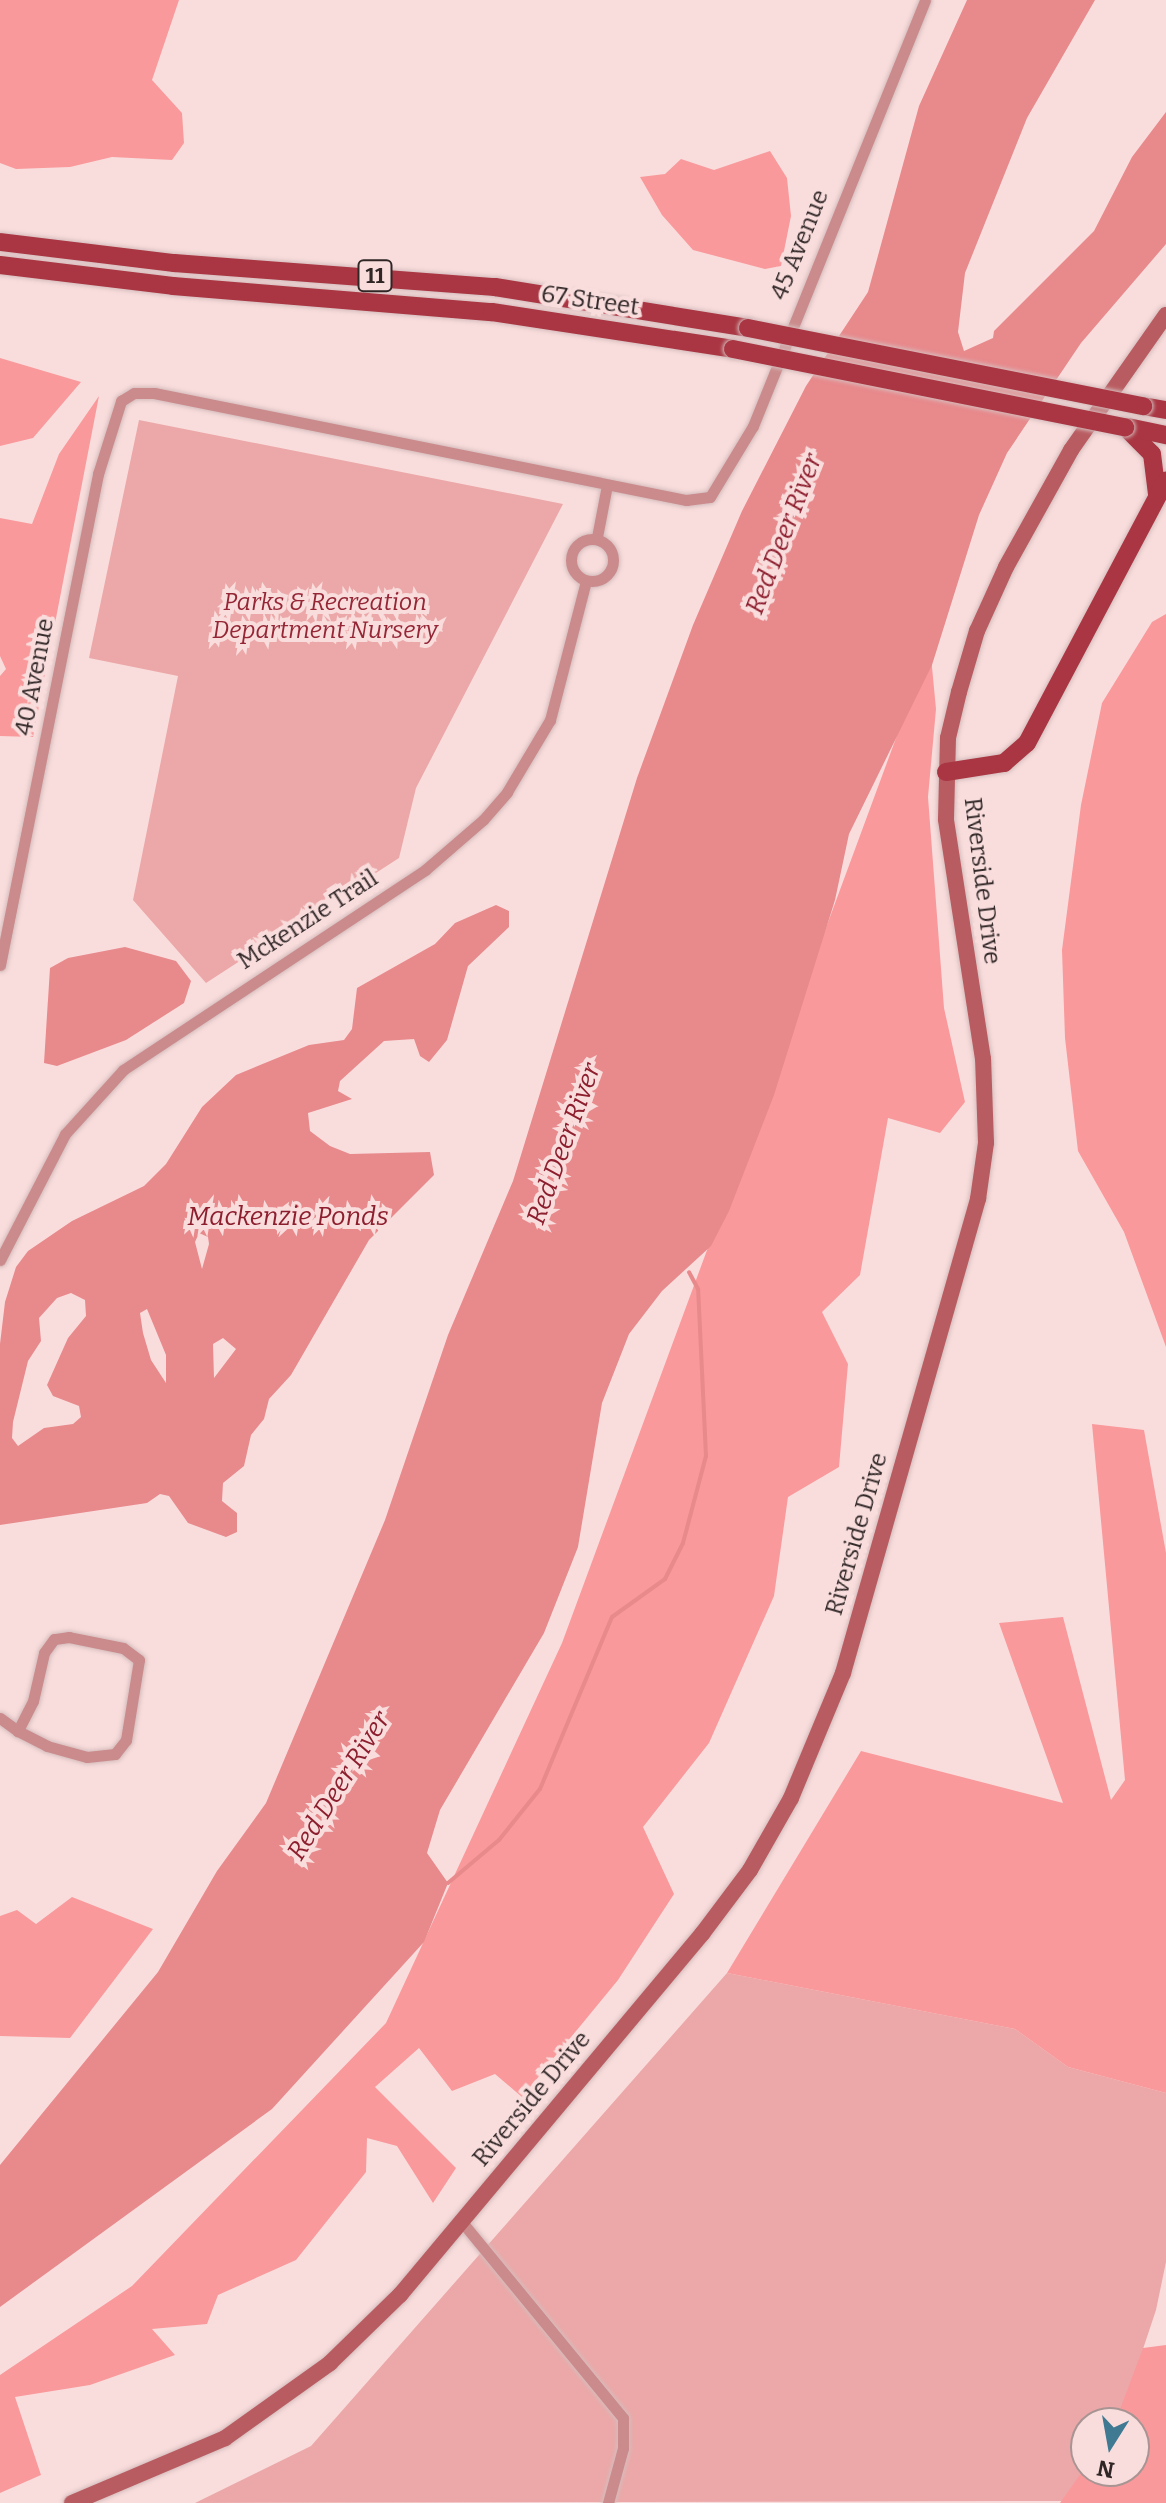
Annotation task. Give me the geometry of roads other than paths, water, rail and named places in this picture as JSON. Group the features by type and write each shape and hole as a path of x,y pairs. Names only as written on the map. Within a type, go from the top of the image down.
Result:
{"main road":[{"name":"67 Street","path":"0,242 174,263 495,287 748,328 1165,409"},
{"name":"67 Street","path":"0,265 173,286 492,312 733,349 1166,435"},
{"name":"Riverside Drive","path":"72,2503 225,2438 273,2408 330,2363 400,2295 750,1870 797,1787 843,1673 965,1249 986,1143 983,1059 948,832 948,738 968,659 1006,567 1071,450 1166,315"},
{"path":"946,772 1004,763 1027,743 1162,487 1152,454 1125,427"}],"street":[{"name":"45 Avenue","path":"607,485 706,499 719,488 753,426 925,0"},
{"name":"40 Avenue","path":"0,965 98,474 121,401 134,393 154,393 607,485"},
{"path":"586,581 601,579 610,568 610,551 597,537 607,485"},
{"name":"Mckenzie Trail","path":"0,1260 65,1134 123,1070 425,870 491,811 550,720 586,581 573,571 573,558 581,544 597,537"},
{"path":"0,1718 18,1731 78,1755 115,1754 126,1740 139,1660 123,1648 69,1637 54,1639 44,1653 33,1701 18,1731"},
{"path":"462,2222 623,2418 623,2448 608,2503"}],"water":[{"name":"Red Deer River","path":"967,0 1095,0 1027,118 965,273 958,332 964,351 993,338 994,331 1094,231 1132,157 1166,112 1166,244 1081,343 1007,453 979,515 932,665 849,834 835,900 774,1095 729,1211 711,1246 662,1291 629,1334 602,1403 578,1547 544,1633 440,1810 427,1853 448,1883 424,1942 272,2109 0,2307 0,2165 158,1972 217,1871 266,1803 385,1520 448,1335 513,1181 637,778 693,625 742,511 806,386 868,292 919,106"},
{"name":"Mackenzie Ponds","path":"496,905 509,911 509,927 468,966 447,1040 429,1062 420,1056 414,1039 384,1041 340,1081 338,1091 352,1099 308,1113 310,1131 330,1146 350,1154 430,1152 434,1175 369,1240 291,1375 269,1399 264,1419 251,1435 244,1466 223,1483 222,1501 237,1513 237,1532 226,1537 188,1523 169,1496 160,1494 147,1503 0,1525 0,1344 5,1302 16,1267 28,1251 72,1221 144,1186 166,1164 202,1107 236,1075 309,1045 344,1040 352,1029 357,988 435,944 455,923","holes":["199,1233 208,1237 202,1269 195,1242","71,1293 85,1300 86,1316 68,1338 47,1385 53,1396 79,1406 81,1417 73,1424 44,1428 18,1446 12,1438 13,1422 28,1361 41,1341 39,1318 57,1298","147,1309 166,1355 166,1383 151,1360 140,1313","223,1338 236,1349 214,1378 213,1344"]},
{"path":"125,947 176,961 191,981 184,1003 126,1040 57,1066 44,1063 50,968 68,958"}],"waterway":[{"path":"448,1883 499,1840 540,1789 612,1617 665,1579 683,1543 706,1456 698,1289 689,1272"}],"park label":[{"name":"Parks & Recreation Department Nursery","path":"325,617"}]}
